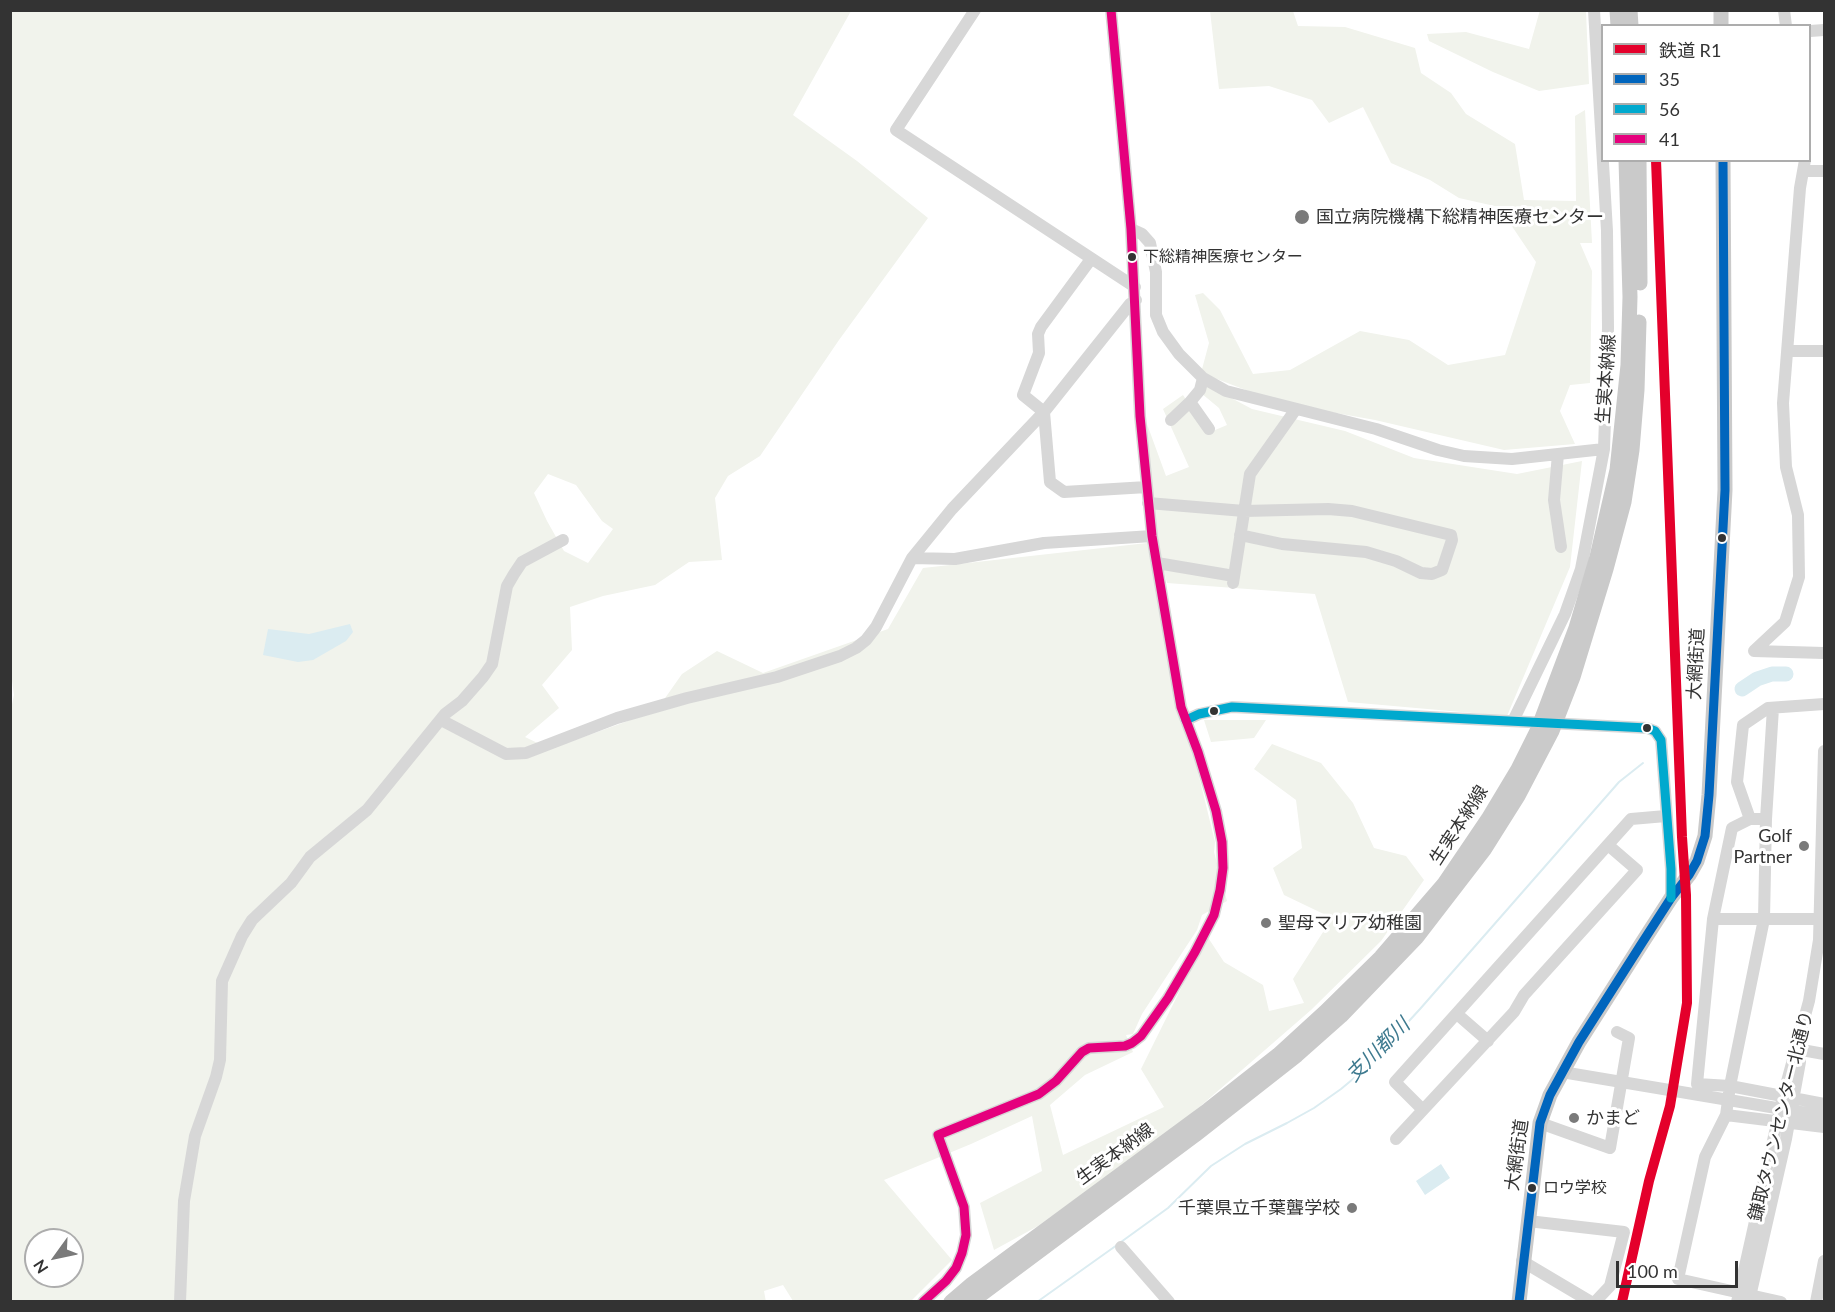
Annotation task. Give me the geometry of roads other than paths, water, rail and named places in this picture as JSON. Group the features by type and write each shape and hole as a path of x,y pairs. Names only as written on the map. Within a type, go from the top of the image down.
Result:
{"main road":[{"name":"生実本納線","path":"951,1302 972,1284 1208,1110 1278,1055 1334,1005 1389,948 1444,884 1488,819 1518,769 1538,729 1576,628 1597,557 1617,470 1627,375 1629,320 1630,258 1626,162"},
{"name":"生実本納線","path":"971,1302 1231,1108 1341,1016 1384,972 1444,903 1484,850 1518,796 1552,731 1573,677 1614,544 1624,502 1632,450 1639,350 1641,209 1639,162"},
{"name":"大網街道","path":"1519,1302 1539,1123 1550,1095 1562,1072 1671,898 1689,875 1706,836 1725,490 1723,162"}],"street":[{"path":"975,10 896,130 1091,259 1135,294"},
{"path":"923,1302 946,1281 956,1268 966,1235 964,1207 938,1136 1039,1094 1056,1081 1082,1052 1089,1048 1125,1046 1142,1036 1168,998 1214,915 1223,868 1222,842 1216,811 1180,707 1152,536 1140,416 1131,229 1111,10"},
{"path":"1594,10 1601,129"},
{"path":"1520,721 1581,569 1604,449 1608,328 1607,231 1603,162"},
{"path":"1824,171 1804,166 1800,188 1782,403 1786,466 1798,516 1799,578 1785,622 1754,651 1824,653"},
{"path":"1131,229 1142,234 1150,243 1156,272 1156,315 1164,332 1179,354 1203,378 1226,391 1376,429 1438,450 1464,456 1512,459 1604,449"},
{"path":"1091,259 1041,327 1038,334 1039,353 1023,395 1044,411 1050,482 1064,492 1147,487"},
{"path":"441,720 506,754 526,753 617,718 687,698 777,677 840,656 866,640 876,627 912,558 952,509 1044,411 1123,313 1135,294"},
{"path":"1788,351 1824,351"},
{"path":"1171,420 1200,390 1203,378"},
{"path":"1190,402 1209,429"},
{"path":"1157,563 1234,580 1250,474 1296,410"},
{"path":"1558,454 1554,500 1561,547"},
{"path":"1148,503 1244,511 1328,508 1352,511 1451,535 1452,540 1442,570 1432,574 1421,573 1396,561 1366,552 1282,544 1240,536"},
{"path":"912,558 956,560 1044,543 1152,536"},
{"path":"180,1302 184,1201 195,1136 220,1060 222,981 252,920 291,883 322,846 368,810 441,720 462,701 492,664 507,586 514,574 522,562 563,540"},
{"path":"1750,819 1737,782 1743,725 1768,708 1824,704"},
{"path":"1186,720 1199,714 1232,707 1647,728 1658,734 1661,740 1671,868 1671,898"},
{"path":"1773,708 1766,819 1764,919 1726,1114 1705,1157 1678,1279 1744,1297 1781,1302"},
{"name":"鎌取タウンセンター北通り","path":"1744,1297 1789,1097 1819,940 1824,751"},
{"path":"1423,1110 1395,1082 1631,819 1666,816"},
{"path":"1766,819 1750,819 1732,828 1713,919 1696,1084 1730,1086 1824,1104"},
{"path":"1396,1139 1514,1012 1524,995 1637,870 1608,846"},
{"path":"1713,919 1820,919"},
{"path":"1789,1097 1818,979 1819,940"},
{"path":"1457,1014 1488,1041"},
{"path":"1539,1123 1610,1148 1629,1038 1617,1032"},
{"path":"1802,1050 1824,1054"},
{"path":"1562,1072 1824,1116"},
{"path":"1726,1114 1824,1126"},
{"path":"1522,1261 1593,1302 1610,1286 1624,1232 1528,1221"},
{"path":"1121,1246 1169,1302"},
{"path":"1816,1302 1824,1261"}],"waterway":[{"name":"支川都川","path":"1742,689 1757,679 1772,674 1786,674"},
{"name":"支川都川","path":"1121,1242 1168,1208 1211,1166 1245,1144 1314,1108 1365,1069 1619,782 1643,763"},
{"name":"支川都川","path":"1037,1302 1117,1245"}],"rail line":[{"name":"R1","path":"1622,1302 1649,1181 1670,1106 1687,1003 1686,895 1656,162"}],"place":[{"name":"国立病院機構下総精神医療センター","path":"1302,217"},
{"name":"下総精神医療センター","path":"1132,257"},
{"name":"Golf Partner","path":"1804,846"},
{"name":"聖母マリア幼稚園","path":"1266,923"},
{"name":"かまど","path":"1574,1118"},
{"name":"ロウ学校","path":"1532,1188"},
{"name":"千葉県立千葉聾学校","path":"1352,1208"}]}
